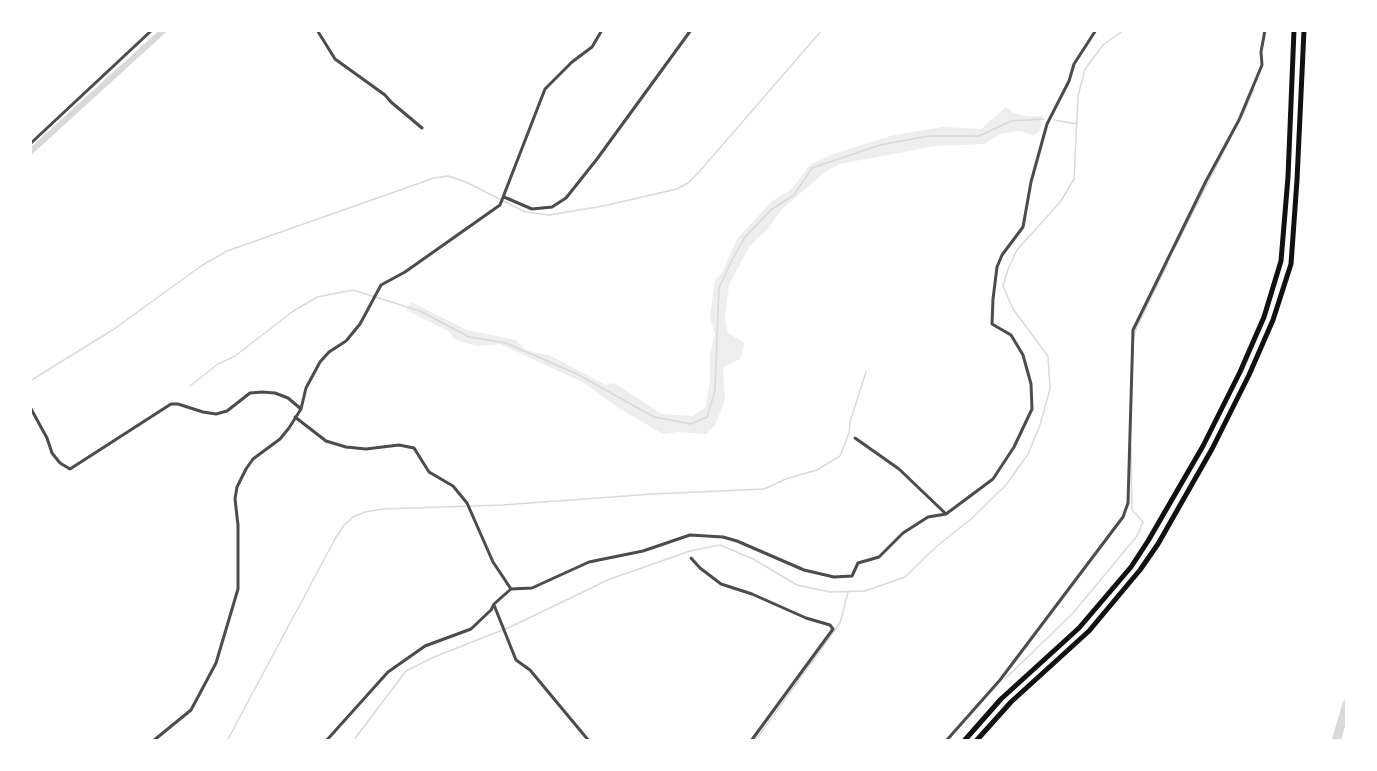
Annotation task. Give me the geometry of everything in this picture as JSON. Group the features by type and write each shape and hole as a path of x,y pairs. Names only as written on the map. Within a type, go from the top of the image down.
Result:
{"main road":[{"path":"964,741 1001,699 1079,628 1131,567 1203,446 1240,372 1264,317 1281,261 1288,177 1294,30"},
{"path":"976,741 1011,702 1089,631 1140,570 1158,544 1207,457 1249,375 1273,320 1291,264 1304,30"}],"street":[{"path":"30,144 152,30"},
{"path":"317,30 335,59 385,95 422,128"},
{"path":"153,741 191,710 216,663 238,589 238,525 235,499 237,487 246,469 254,459 280,439 301,409 306,388 321,362 329,352 346,341 360,324 381,285 405,272 500,205 546,89 572,62 592,47 602,30"},
{"path":"504,197 532,209 552,207 566,198 692,30"},
{"path":"326,741 388,672 425,646 471,629 511,589 532,588 589,562 643,551 690,535 723,537 804,570 834,577 852,576 858,563 879,557 903,533 928,517 946,514 993,479 1014,447 1032,409 1031,384 1023,355 1011,335 992,324 997,267 1002,255 1023,227 1031,182 1047,124 1069,81 1074,64 1096,30"},
{"path":"946,741 999,680 1123,518 1128,503 1133,330 1206,181 1239,120 1262,65 1261,52 1265,30"},
{"path":"30,407 47,438 52,453 60,463 70,469 171,404 216,414 227,411 250,393 262,392 275,393 288,398 301,409"},
{"path":"296,417 326,441 346,447 366,449 399,445 414,448 429,472 453,486 466,503 493,562 511,589"},
{"path":"855,438 898,469 946,514"},
{"path":"691,558 700,568 722,584 752,594 806,618 830,625 833,629 752,741"},
{"path":"494,604 508,645 516,660 530,670 589,741"}],"shaded area":[{"path":"1006,107 1013,113 1043,116 1039,132 1033,135 1019,131 1000,134 984,144 936,146 839,164 824,173 781,210 768,229 749,247 729,285 725,319 728,333 745,343 740,359 723,368 725,400 715,425 706,434 679,432 663,434 620,409 584,383 500,344 477,346 453,339 450,332 406,310 411,302 467,330 516,340 525,350 551,356 606,385 614,383 662,414 693,416 706,407 710,380 710,355 715,334 710,318 715,279 722,273 737,239 772,201 791,190 810,165 833,154 894,135 943,127 981,129"}],"waterway":[{"path":"30,152 164,30"},
{"path":"30,381 114,329 201,266 227,251 434,178 448,176 466,182 525,212 549,215 603,206 677,189 688,183 699,172 822,30"},
{"path":"353,741 406,671 434,657 510,627 610,579 690,551 720,545 753,559 797,585 830,592 865,591 905,577 937,546 971,519 1006,485 1028,454 1040,425 1050,389 1048,356 1013,309 1003,286 1008,269 1017,250 1061,201 1074,179 1078,96 1085,69 1103,45 1124,30"},
{"path":"1242,117 1254,89"},
{"path":"190,386 218,364 235,356 292,312 317,297 353,290 420,311 469,337 506,343 577,374 654,417 691,424 707,417 715,391 719,288 732,260 745,237 772,209 794,195 812,168 880,145 928,136 979,136 1011,121 1044,119"},
{"path":"1054,120 1077,124"},
{"path":"1174,250 1231,137"},
{"path":"1134,337 1168,263"},
{"path":"227,741 335,539 344,525 353,517 383,509 502,505 764,489 786,479 817,470 840,456 866,372"},
{"path":"1004,680 1073,613 1137,536 1143,522 1132,510 1131,447"},
{"path":"755,741 840,623 848,592"},
{"path":"1336,741 1347,704"}]}
